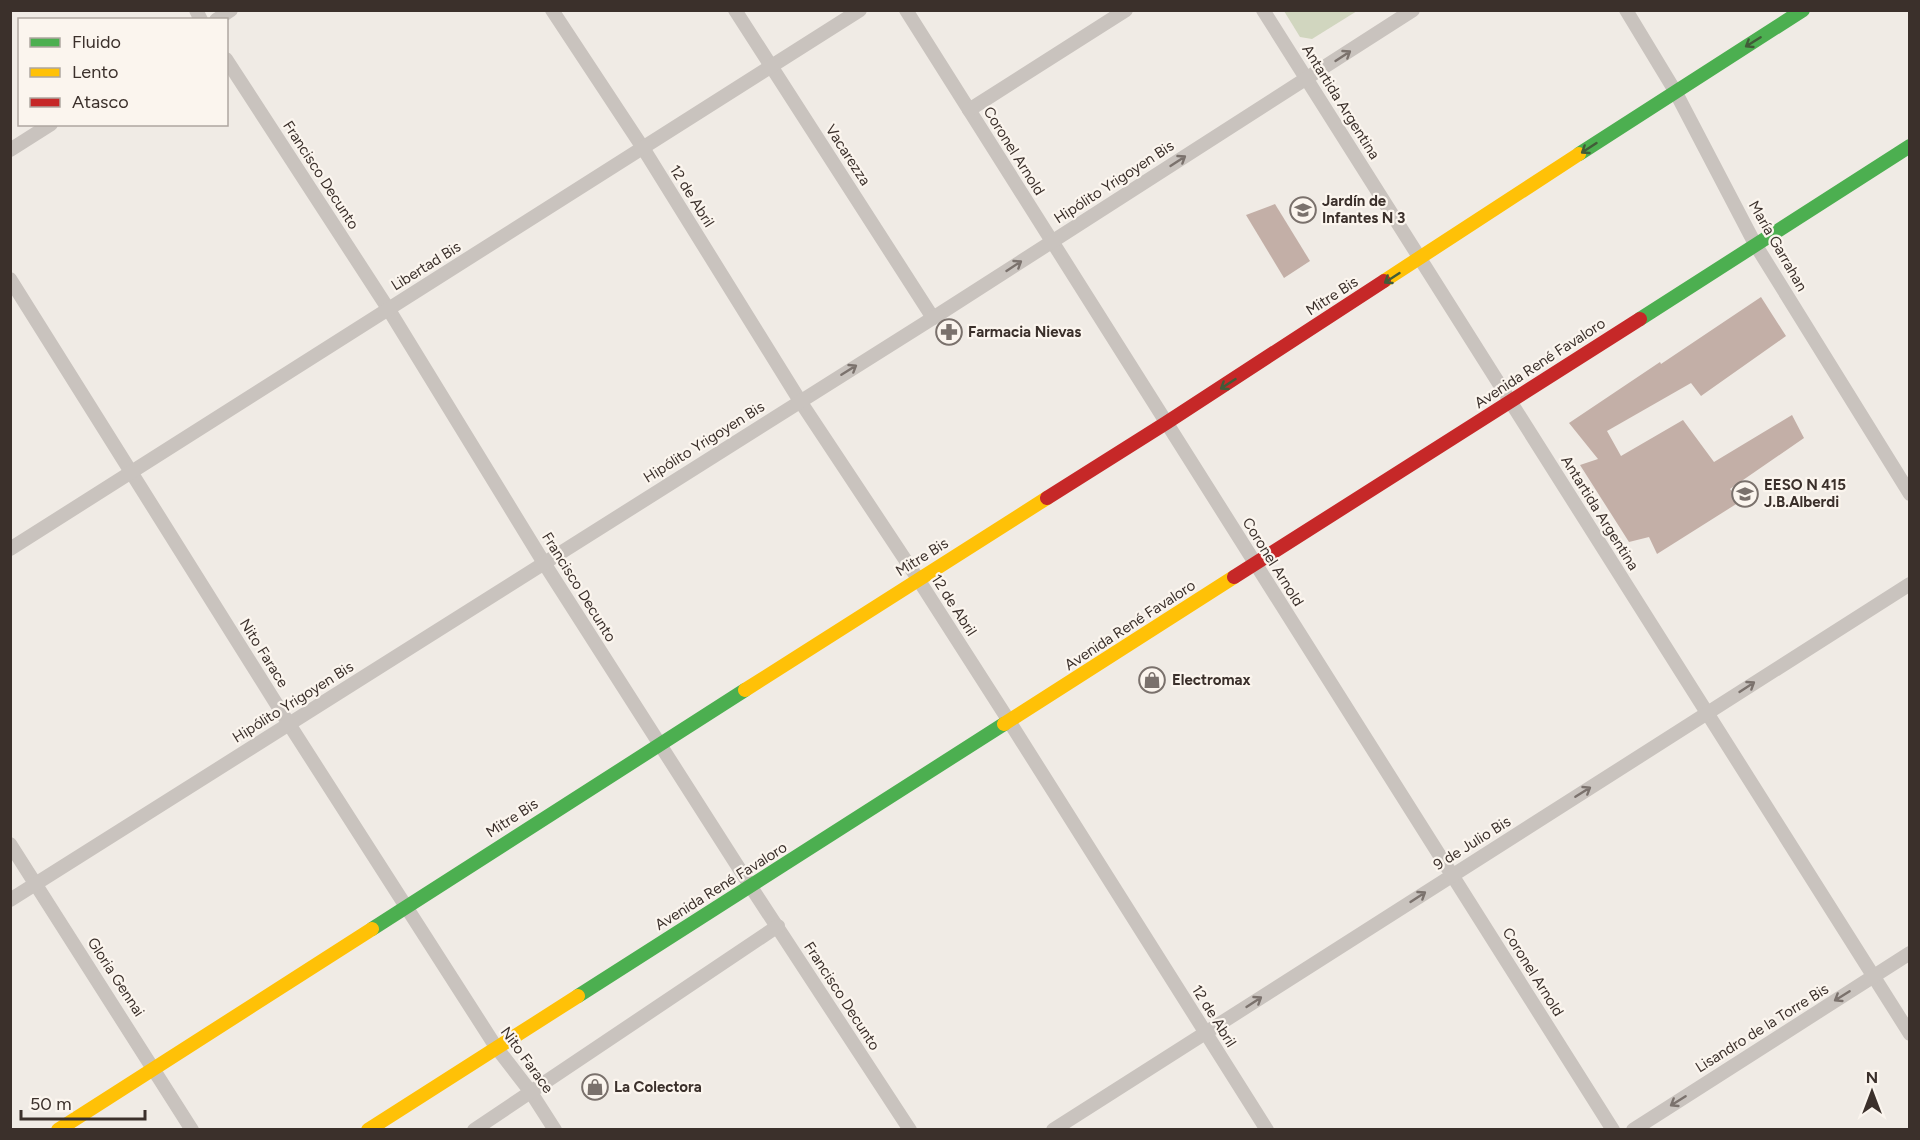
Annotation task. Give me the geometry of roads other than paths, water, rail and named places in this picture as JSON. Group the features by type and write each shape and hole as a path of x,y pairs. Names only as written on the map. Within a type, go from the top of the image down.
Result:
{"street":[{"name":"12 de Abril","path":"552,10 643,148 800,401 918,579 1267,1130"},
{"name":"Vacarezza","path":"735,10 933,318"},
{"name":"Libertad Bis","path":"10,549 860,10"},
{"name":"Coronel Arnold","path":"906,10 1613,1130"},
{"path":"969,110 1126,10"},
{"name":"Antartida Argentina","path":"1263,10 1910,1034"},
{"name":"Hipólito Yrigoyen Bis","path":"10,900 933,318 1413,10"},
{"name":"María Garrahan","path":"1626,10 1675,91 1755,244 1910,494"},
{"name":"Mitre Bis","path":"58,1130 406,905 1166,423 1803,10"},
{"name":"Francisco Decunto","path":"228,62 389,310 543,563 910,1130"},
{"path":"10,150 48,126"},
{"name":"Avenida René Favaloro","path":"368,1130 1755,244 1907,152"},
{"name":"Nito Farace","path":"10,279 289,724 496,1047 530,1091 555,1130"},
{"name":"9 de Julio Bis","path":"1053,1130 1910,584"},
{"name":"Gloria Gennai","path":"10,844 192,1130"},
{"path":"474,1130 778,927"},
{"name":"Lisandro de la Torre Bis","path":"1633,1130 1910,953"}],"place":[{"name":"Jardín de Infantes N 3","path":"1303,210"},
{"name":"Farmacia Nievas","path":"949,332"},
{"name":"EESO N 415 J.B.Alberdi","path":"1745,494"},
{"name":"Electromax","path":"1152,680"},
{"name":"La Colectora","path":"595,1087"}]}
